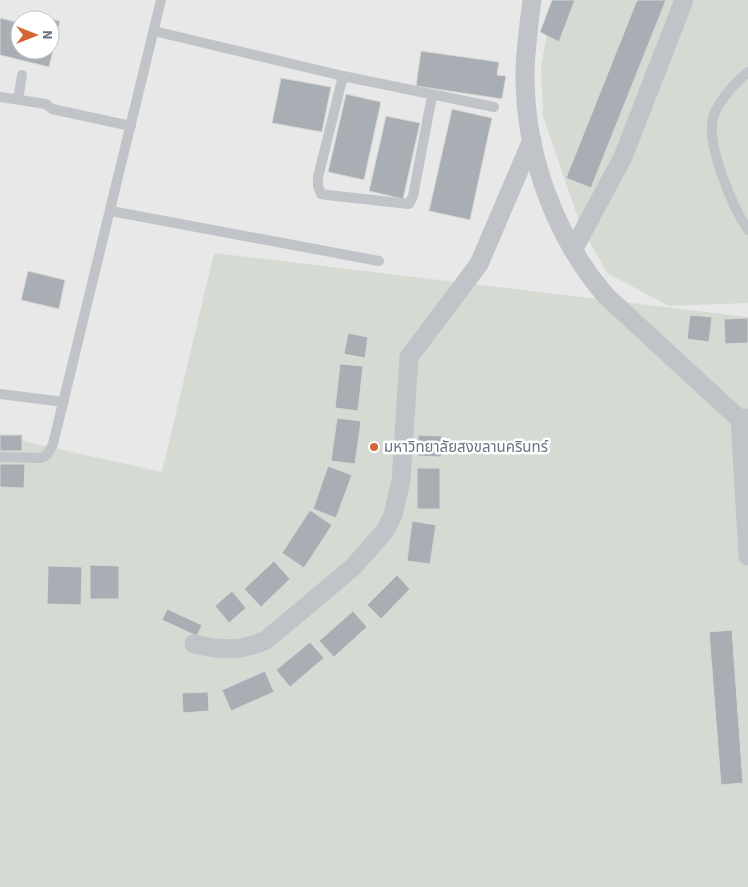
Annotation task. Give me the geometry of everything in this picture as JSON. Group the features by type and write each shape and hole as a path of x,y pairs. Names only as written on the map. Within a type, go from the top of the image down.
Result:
{"street":[{"path":"532,0 526,44 525,77 532,140 552,207 573,250 606,296 745,421 748,556"},
{"path":"573,250 623,158 684,0"},
{"path":"194,644 231,650 254,645 266,640 352,568 385,531 393,515 401,481 409,357 479,264 532,140"}],"lane":[{"path":"0,457 37,458 47,455 53,444 161,0"},
{"path":"154,30 343,76 432,96 494,107"},
{"path":"748,72 719,106 713,116 711,129 728,192 748,230"},
{"path":"18,100 22,75"},
{"path":"343,76 318,177 319,190 321,194 327,196 403,205 410,202 432,96"},
{"path":"0,97 46,104 52,109 131,126"},
{"path":"111,211 379,261"},
{"path":"0,394 64,402"}],"shaded area":[{"name":"มหาวิทยาลัยสงขลานครินทร์","path":"0,0 748,0 748,887 0,887"},
{"path":"554,0 748,0 748,303 669,306 607,273 580,224 543,116 541,65"},
{"name":"มหาวิทยาลัยสงขลานครินทร์","path":"214,253 748,317 748,887 0,887 0,436 162,472"}],"building":[{"path":"552,0 575,0 559,42 540,32"},
{"path":"637,0 666,0 591,188 566,178"},
{"path":"0,18 10,20 10,57 0,55"},
{"path":"421,51 499,62 497,75 506,76 502,99 416,86"},
{"path":"20,60 51,60 49,67"},
{"path":"281,78 331,87 322,132 272,123"},
{"path":"346,94 381,102 364,180 328,172"},
{"path":"452,109 492,118 470,220 429,211"},
{"path":"386,116 420,123 403,199 369,191"},
{"path":"28,271 65,280 59,309 21,300"},
{"path":"690,315 712,317 709,342 687,339"},
{"path":"748,318 748,343 725,344 724,319"},
{"path":"348,333 368,337 365,358 344,354"},
{"path":"340,364 363,366 358,411 335,408"},
{"path":"337,418 361,421 355,464 331,461"},
{"path":"0,435 22,435 22,451 0,451"},
{"path":"418,435 442,436 441,457 418,456"},
{"path":"0,464 25,464 24,488 0,487"},
{"path":"328,466 352,475 336,518 313,509"},
{"path":"417,468 440,468 440,509 417,509"},
{"path":"310,510 332,525 304,568 282,553"},
{"path":"412,521 436,525 430,564 407,561"},
{"path":"274,561 290,579 261,607 244,589"},
{"path":"90,565 119,566 119,599 90,599"},
{"path":"48,566 82,567 81,605 47,604"},
{"path":"397,575 410,589 381,619 367,605"},
{"path":"232,591 246,608 229,623 215,606"},
{"path":"167,609 202,625 197,636 162,620"},
{"path":"353,611 367,627 334,657 319,641"},
{"path":"732,630 743,783 721,785 709,632"},
{"path":"310,642 324,658 290,687 276,670"},
{"path":"265,671 274,692 231,711 222,690"},
{"path":"208,692 209,711 183,713 182,693"}],"place":[{"name":"มหาวิทยาลัยสงขลานครินทร์","path":"374,447"}]}
